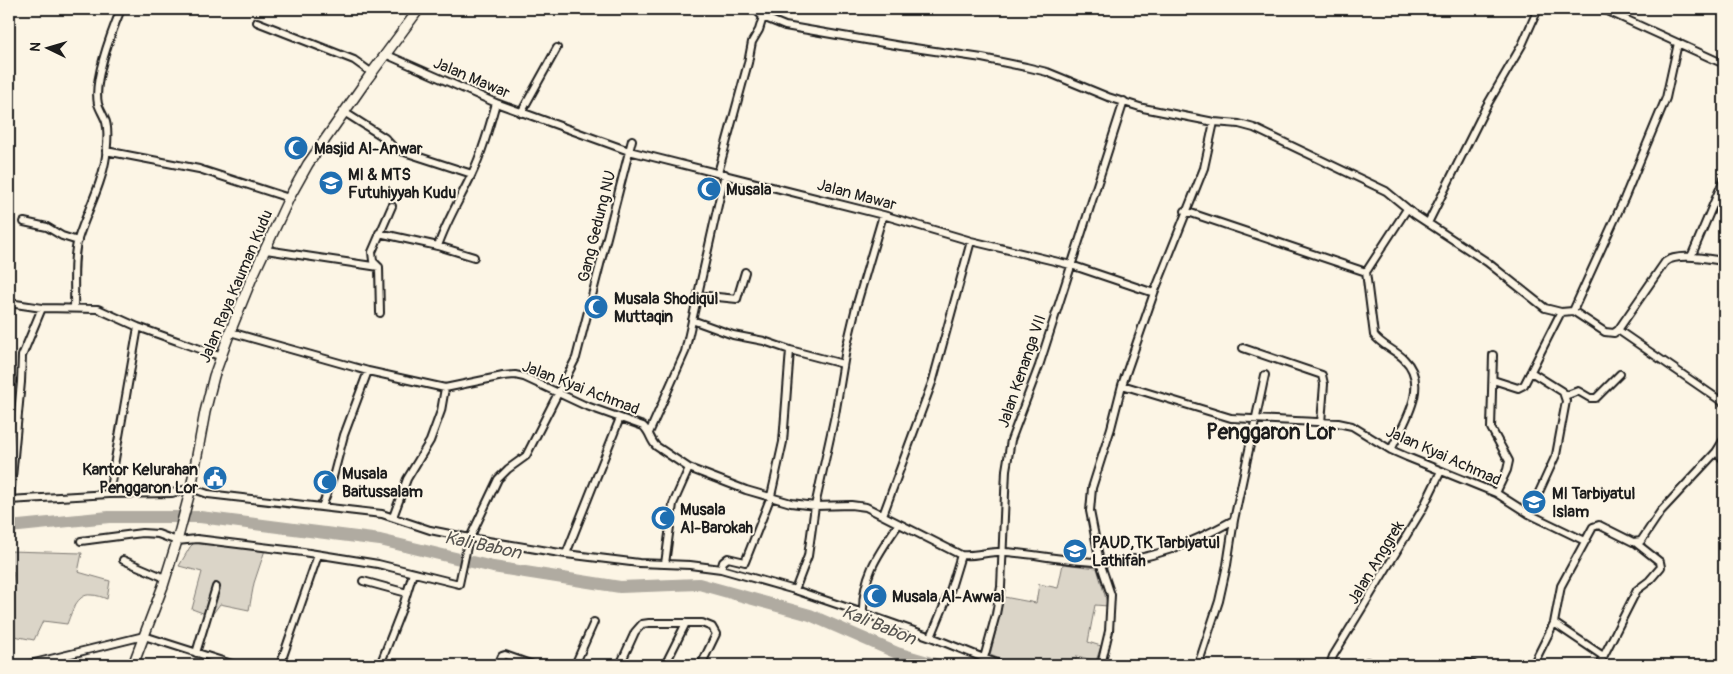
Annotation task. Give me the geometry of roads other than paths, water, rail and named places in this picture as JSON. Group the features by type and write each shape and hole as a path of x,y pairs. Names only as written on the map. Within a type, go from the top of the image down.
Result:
{"street":[{"path":"74,307 75,259 78,241 96,192 108,135 106,121 98,104 99,81 121,9"},
{"name":"Jalan Raya Kauman Kudu","path":"134,665 177,540 190,491 214,376 251,280 289,198 308,164 419,9"},
{"path":"756,9 763,18 790,27 982,58 1039,70 1108,97 1143,108 1214,122 1247,126 1282,140 1386,191 1407,209 1487,262 1545,308 1561,312 1572,311 1605,332 1614,333 1618,330 1665,262 1673,258 1691,257 1724,261"},
{"path":"1428,223 1482,115 1522,45 1538,9"},
{"path":"1604,9 1724,64"},
{"path":"650,433 685,352 721,174 752,42 760,30 763,18"},
{"path":"257,22 354,60 372,73"},
{"path":"1572,311 1624,199 1666,98 1678,43"},
{"path":"521,113 557,48"},
{"name":"Jalan Mawar","path":"385,54 521,113 629,151 883,215 971,241 1071,265 1154,292"},
{"name":"Jalan Kenanga VII","path":"984,658 1001,587 1008,455 1039,366 1124,102"},
{"path":"438,246 442,233 472,174 486,139 496,103"},
{"path":"344,112 385,138 395,149 472,174"},
{"path":"1101,665 1109,631 1111,596 1100,562 1090,511 1090,500 1122,385 1154,292 1204,168 1214,122"},
{"name":"Gang Gedung NU","path":"413,573 459,584 469,540 498,479 526,456 559,393 578,354 632,140"},
{"path":"106,151 200,169 289,198"},
{"path":"1691,257 1724,179"},
{"path":"380,313 378,267 371,257 373,247 392,206"},
{"path":"1391,450 1414,401 1416,388 1413,374 1407,363 1374,335 1366,272 1407,209"},
{"path":"1185,212 1366,272"},
{"path":"795,590 808,556 815,506 856,307 883,215"},
{"path":"24,222 48,227 62,236 78,241"},
{"path":"379,233 438,246 474,257"},
{"path":"883,515 933,380 971,241"},
{"path":"266,250 378,267"},
{"path":"698,295 737,299 745,272"},
{"path":"9,302 42,308 74,307 98,309 138,327 222,357"},
{"path":"42,308 22,356 22,382 9,499 190,491 382,514 430,530 469,540 566,554 721,569 795,590 863,613 1001,665"},
{"path":"1493,380 1518,388 1524,385 1561,312"},
{"path":"692,320 734,335 764,341 843,364"},
{"path":"109,494 138,327"},
{"path":"1618,330 1724,404"},
{"name":"Jalan Kyai Achmad","path":"230,332 368,371 445,388 515,375 524,377 584,405 643,426 650,433 653,444 689,468 730,485 791,502 815,506 866,507 898,525 961,555 968,556 1003,551 1100,562 1122,560 1169,551 1196,540 1234,520"},
{"path":"1243,348 1322,375 1324,384 1321,422"},
{"path":"721,569 723,562 728,558 745,562 770,496 783,442 790,350"},
{"path":"1493,355 1491,428 1509,461 1508,470 1496,492"},
{"path":"322,507 333,477 344,435 368,371"},
{"path":"1529,514 1556,455 1565,406 1563,392 1532,372"},
{"path":"1565,396 1578,391 1590,398 1596,398 1620,374"},
{"path":"1198,665 1219,602 1264,375"},
{"name":"Jalan Kyai Achmad","path":"1122,385 1224,416 1255,420 1321,422 1352,426 1391,450 1496,492 1529,514 1585,541"},
{"path":"393,517 407,479 430,441 445,388"},
{"path":"566,554 620,418"},
{"path":"1636,543 1646,536 1661,511 1716,452 1724,439"},
{"path":"1716,452 1724,460"},
{"path":"665,564 673,504 689,468"},
{"name":"Jalan Anggrek","path":"1330,665 1333,656 1422,510 1441,471"},
{"path":"863,613 862,597 866,580 875,560 898,525"},
{"path":"1533,665 1554,623 1561,586 1593,527 1599,525 1636,543 1660,562 1661,567 1649,581 1637,590 1599,665"},
{"path":"81,541 142,533 158,534 177,540 197,539 378,564 413,573 380,665"},
{"path":"280,665 318,555"},
{"path":"930,637 950,591 961,555"},
{"path":"124,560 165,578"},
{"path":"363,581 407,593"},
{"path":"196,653 216,587"},
{"path":"575,665 594,622"},
{"path":"665,665 686,623"},
{"path":"620,665 635,632 642,624 702,623 709,626 716,634 701,665"},
{"path":"1554,623 1603,656"},
{"path":"31,665 144,636 235,665"},
{"path":"498,665 502,656 505,655 533,665"},
{"path":"1367,662 1376,665"},
{"path":"1465,665 1474,665"}],"waterway":[{"name":"Kali Babon","path":"9,527 109,517 200,517 380,540 493,567 620,587 699,584 810,615 897,653 938,665"}],"place":[{"name":"Masjid Al-Anwar","path":"296,148"},
{"name":"MI & MTS Futuhiyyah Kudu","path":"331,183"},
{"name":"Musala","path":"709,189"},
{"name":"Musala Shodiqul Muttaqin","path":"596,307"},
{"name":"Kantor Kelurahan Penggaron Lor","path":"215,478"},
{"name":"Musala Baitussalam","path":"325,482"},
{"name":"MI Tarbiyatul Islam","path":"1534,502"},
{"name":"Musala Al-Barokah","path":"663,518"},
{"name":"PAUD,TK Tarbiyatul Lathifah","path":"1075,551"},
{"name":"Musala Al-Awwal","path":"875,596"}],"district":[{"name":"Penggaron Lor","path":"1271,432"}]}
